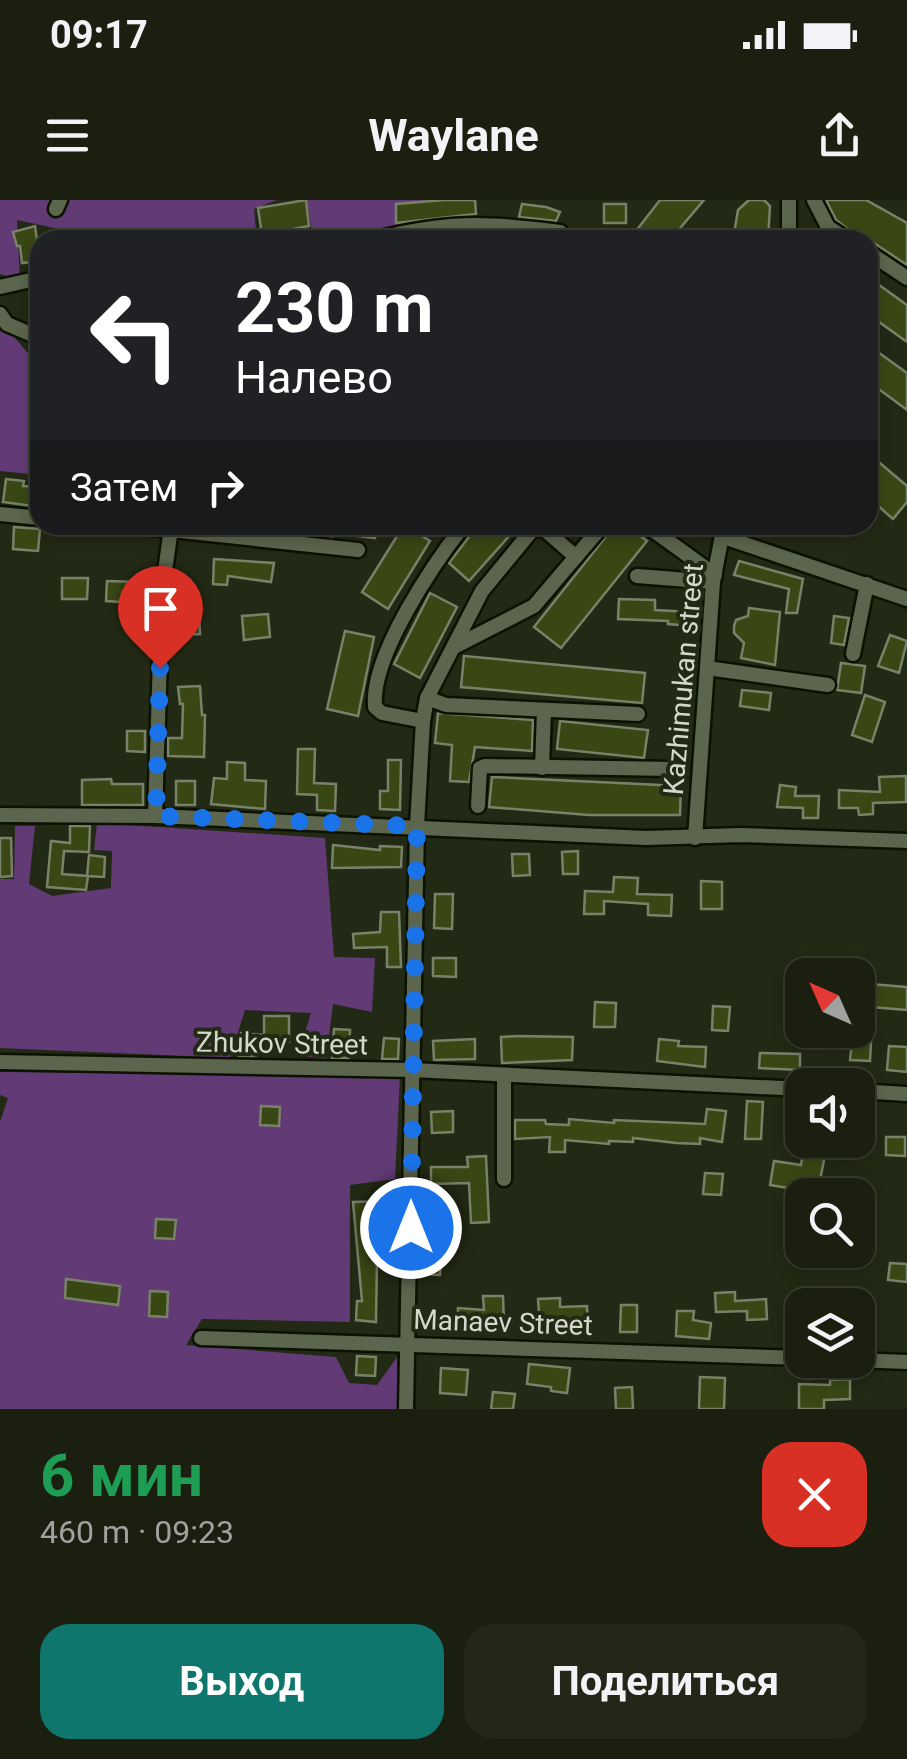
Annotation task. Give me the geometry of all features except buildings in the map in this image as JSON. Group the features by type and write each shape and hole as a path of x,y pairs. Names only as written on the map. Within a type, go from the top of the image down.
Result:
{"street":[{"path":"789,200 789,230"},
{"path":"814,200 831,230"},
{"path":"410,230 477,223 542,230"},
{"path":"878,259 907,278"},
{"path":"0,287 30,280"},
{"path":"0,314 7,324 30,334"},
{"path":"0,514 30,517"},
{"path":"156,816 162,593 170,535"},
{"path":"230,535 358,550"},
{"path":"423,720 382,713 374,698 386,656 430,567 456,535"},
{"path":"406,1409 417,826 423,720 428,698 482,591 528,535"},
{"path":"550,535 576,557"},
{"path":"453,648 534,606 595,535"},
{"path":"659,535 714,578"},
{"name":"Kazhimukan street","path":"695,838 714,578 722,535"},
{"path":"734,535 907,598"},
{"path":"638,576 714,578"},
{"path":"853,654 867,584"},
{"path":"708,668 828,686"},
{"path":"428,698 446,704 638,714"},
{"path":"542,768 544,710"},
{"path":"478,806 480,768 672,769"},
{"path":"0,815 156,816 695,838 742,835 907,841"},
{"name":"Zhukov Street","path":"0,1062 412,1070 785,1088"},
{"path":"504,1075 504,1179"},
{"path":"875,1093 907,1094"},
{"name":"Manaev Street","path":"201,1338 785,1357"},
{"path":"875,1361 907,1362"}],"shaded area":[{"path":"0,200 277,200 254,209 256,230 64,230 17,220 20,280 0,274"},
{"path":"307,200 431,200 421,225 383,230 312,230"},
{"path":"0,320 30,356 30,474 0,471"},
{"path":"97,823 325,838 334,957 375,958 372,1012 333,1004 326,1059 298,1055 311,1013 245,1010 230,1058 0,1048 0,879 14,879 15,826 35,826 29,884 52,896 111,888 112,851 94,850"},
{"path":"0,1072 400,1076 395,1179 350,1185 350,1322 202,1319 186,1345 336,1357 349,1383 377,1385 397,1357 397,1409 0,1409 0,1122 8,1098 0,1095"}],"route":[{"path":"160,668 156,816 417,826 411,1228"}]}
